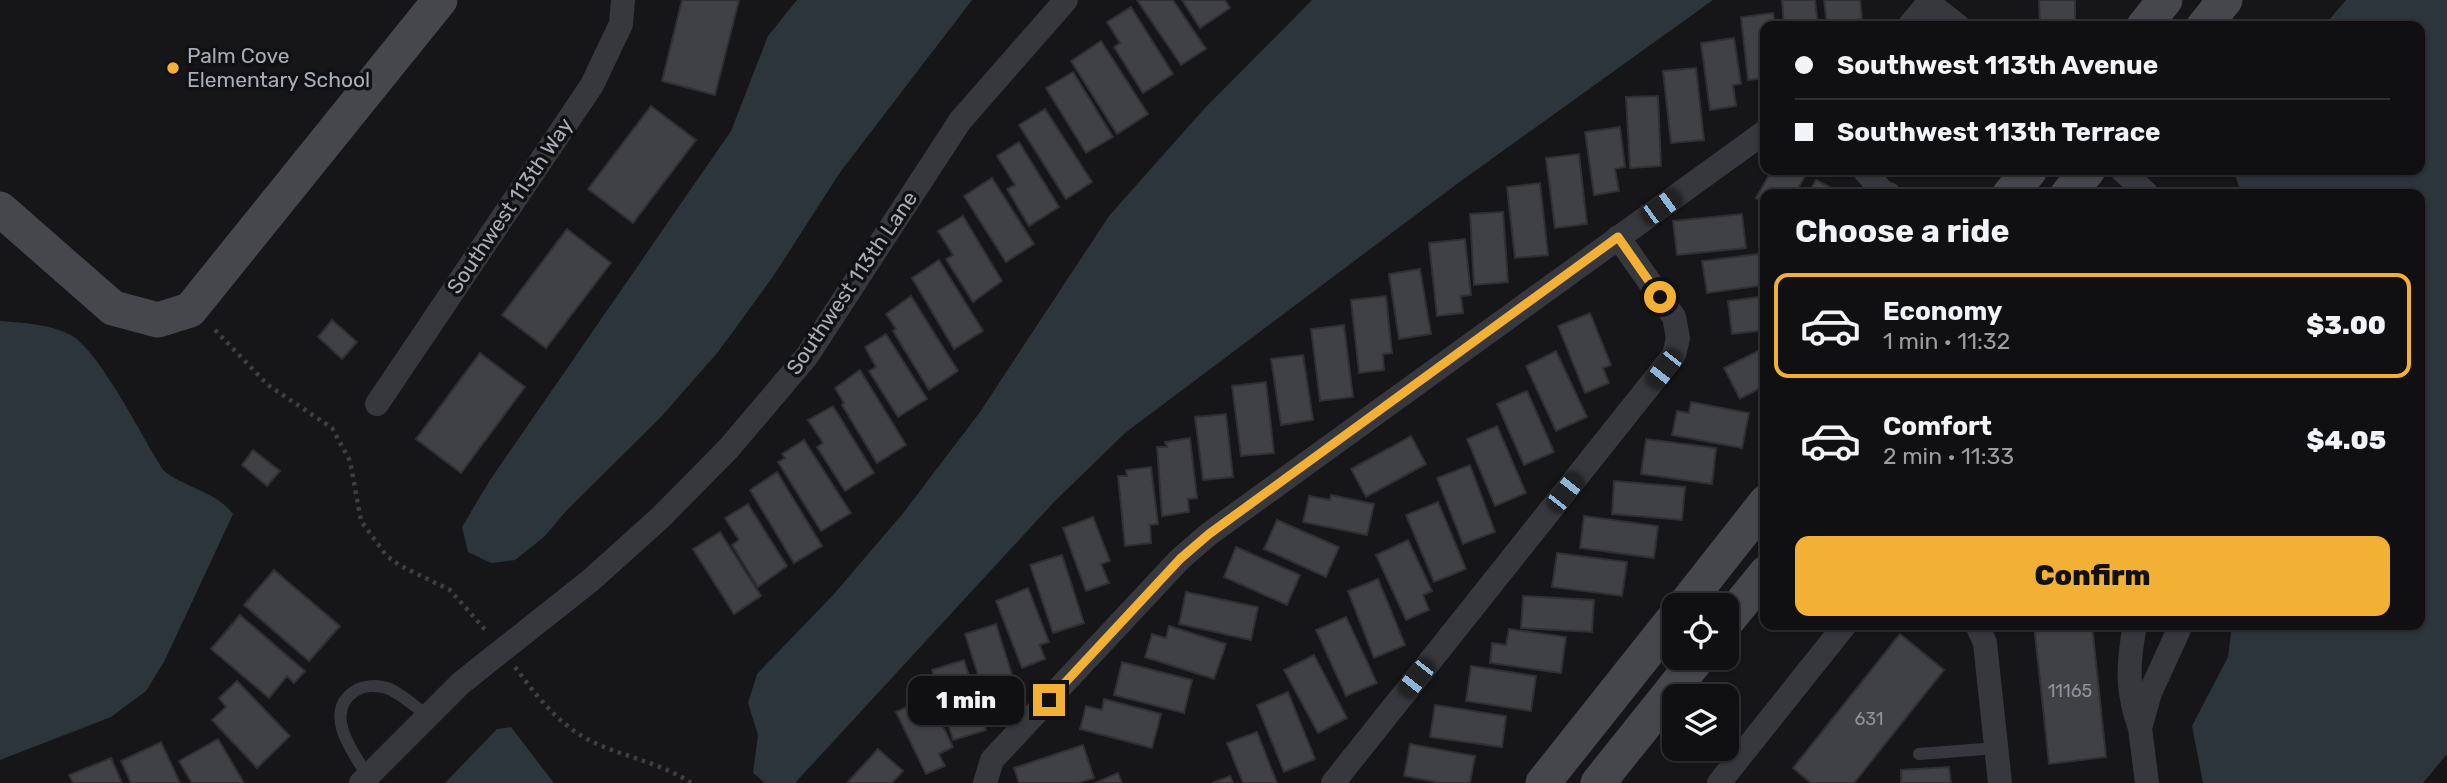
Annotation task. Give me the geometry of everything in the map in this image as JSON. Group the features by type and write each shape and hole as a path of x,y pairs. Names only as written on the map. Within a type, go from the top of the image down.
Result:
{"main road":[{"path":"0,209 113,308 158,320 190,310 440,0"},
{"path":"2148,21 2165,0"},
{"path":"2208,21 2225,0"},
{"path":"2014,189 2026,175"},
{"path":"1694,593 1760,510"},
{"path":"1739,606 1760,580"},
{"path":"1543,783 1662,633"},
{"path":"1598,783 1688,670"}],"street":[{"name":"Southwest 113th Way","path":"377,404 592,85 621,24 623,0"},
{"name":"Southwest 113th Lane","path":"501,649 590,580 661,517 729,448 807,356 960,121 1066,0"},
{"path":"1913,21 1930,2 1952,21"},
{"path":"985,783 992,760 1180,559 1209,534 1760,135"},
{"path":"1869,175 1884,189"},
{"path":"2127,175 2142,189"},
{"path":"1333,783 1674,355 1678,338 1674,317 1618,237"},
{"path":"1719,783 1841,630"},
{"path":"1980,630 1986,643 2000,783"},
{"path":"2134,630 2127,672 2131,701 2140,727 2147,783"},
{"path":"2140,727 2150,693 2179,630"},
{"path":"364,780 501,649"}],"lane":[{"path":"364,780 345,741 340,714 347,696 363,686 387,688 428,716"},
{"path":"1919,754 1997,748"}],"path":[{"path":"215,330 250,363 268,385 331,428 350,461 361,521 386,555 415,574 450,590 501,649 548,710 566,726 605,747 660,765 691,783"}],"shaded area":[{"path":"797,0 972,0 841,171 772,278 718,352 661,417 567,510 544,537 515,560 491,563 468,552 462,527 490,480 731,131 768,36"},
{"path":"1312,0 1713,0 1461,181 1125,433 1054,502 795,783 765,783 753,773 758,735 748,703 757,674 834,594 904,512 980,412 1109,216 1204,109"},
{"path":"2346,0 2447,0 2447,754 2423,783 2203,783 2192,726 2228,657 2231,630 2425,630 2425,189 2240,189 2235,175 2425,175 2425,21 2328,21"},
{"path":"0,321 53,328 69,334 81,343 120,396 164,471 219,500 233,514 164,662 146,691 111,717 0,760"},
{"path":"511,727 554,783 445,783 497,729"}],"building":[{"path":"682,0 739,0 715,95 662,81"},
{"path":"1137,0 1173,0 1206,49 1181,65"},
{"path":"1182,0 1225,0 1230,8 1200,28"},
{"path":"1782,0 1815,0 1817,21 1784,21"},
{"path":"1824,0 1860,0 1862,19 1827,21"},
{"path":"2039,0 2075,0 2075,21 2040,21"},
{"path":"1131,7 1173,74 1143,93 1114,47 1120,43 1107,22"},
{"path":"1773,13 1774,21 1760,21 1760,79 1748,80 1741,17"},
{"path":"1734,38 1741,84 1733,85 1736,106 1710,110 1701,43"},
{"path":"1101,41 1148,114 1117,134 1071,61"},
{"path":"1696,68 1704,140 1671,143 1663,71"},
{"path":"1073,72 1113,137 1086,153 1046,88"},
{"path":"1658,96 1661,166 1630,168 1626,97"},
{"path":"651,106 696,140 633,223 588,189"},
{"path":"1045,109 1092,182 1066,199 1019,125"},
{"path":"1620,127 1625,167 1615,169 1619,191 1594,195 1585,132"},
{"path":"1019,142 1059,207 1029,226 1007,189 1015,185 997,156"},
{"path":"1579,154 1587,224 1555,228 1546,158"},
{"path":"1769,175 1805,175 1798,189 1761,189"},
{"path":"992,178 1034,244 1006,262 964,196"},
{"path":"1816,180 1833,189 1811,189"},
{"path":"1540,183 1548,255 1515,258 1507,187"},
{"path":"1503,212 1508,282 1474,285 1470,214"},
{"path":"1742,214 1746,248 1677,255 1673,221"},
{"path":"963,216 1002,281 973,302 946,259 953,255 938,231"},
{"path":"567,229 611,263 546,348 502,315"},
{"path":"1465,239 1471,295 1461,296 1463,313 1437,316 1429,243"},
{"path":"1760,254 1760,286 1707,293 1702,261"},
{"path":"939,260 983,331 954,349 912,278"},
{"path":"1420,269 1431,334 1399,339 1389,274"},
{"path":"911,296 958,371 929,390 893,331 896,329 886,314"},
{"path":"1386,296 1392,353 1383,354 1384,370 1359,373 1351,300"},
{"path":"1760,297 1760,331 1732,334 1728,301"},
{"path":"1590,313 1611,365 1603,368 1609,383 1585,393 1558,326"},
{"path":"332,320 357,342 342,359 318,337"},
{"path":"1344,325 1353,397 1320,401 1311,329"},
{"path":"886,334 927,399 898,417 869,371 876,367 865,347"},
{"path":"1760,350 1760,388 1740,399 1724,368"},
{"path":"1556,351 1587,417 1556,431 1526,366"},
{"path":"480,353 525,387 461,473 416,439"},
{"path":"1303,355 1313,420 1281,425 1271,359"},
{"path":"860,370 906,445 877,463 842,405 844,403 835,388"},
{"path":"1266,382 1274,453 1241,456 1232,386"},
{"path":"1527,391 1554,452 1524,465 1497,404"},
{"path":"1691,402 1749,413 1742,448 1672,435 1677,411 1689,413"},
{"path":"833,406 874,473 845,491 817,447 823,443 808,420"},
{"path":"1226,414 1233,477 1203,480 1195,417"},
{"path":"1497,426 1526,493 1495,506 1467,439"},
{"path":"1411,436 1426,464 1366,497 1351,469"},
{"path":"1190,438 1197,498 1188,499 1189,512 1162,516 1157,447 1167,447 1165,442"},
{"path":"1646,439 1716,448 1712,484 1641,474"},
{"path":"804,440 851,513 821,531 778,462 785,458 782,454"},
{"path":"253,450 280,471 267,486 242,465"},
{"path":"1470,465 1495,532 1463,544 1437,478"},
{"path":"1151,467 1158,524 1150,525 1151,543 1125,546 1118,476 1127,476 1126,470"},
{"path":"777,472 822,546 794,563 750,490"},
{"path":"1614,481 1685,487 1682,520 1612,514"},
{"path":"1331,495 1374,504 1367,535 1303,522 1309,496 1330,500"},
{"path":"1438,502 1466,569 1434,582 1406,515"},
{"path":"748,504 787,566 758,587 732,545 739,540 725,518"},
{"path":"1584,516 1658,526 1654,558 1580,548"},
{"path":"1093,517 1110,561 1101,564 1109,583 1086,591 1063,528"},
{"path":"1277,520 1339,547 1326,577 1264,549"},
{"path":"720,532 761,596 734,614 693,549"},
{"path":"1408,540 1432,591 1423,595 1429,610 1406,620 1376,555"},
{"path":"1236,547 1300,575 1287,605 1224,577"},
{"path":"1557,553 1627,562 1622,596 1552,587"},
{"path":"1062,555 1084,623 1053,633 1030,565"},
{"path":"274,570 340,626 309,661 244,605"},
{"path":"1378,579 1405,645 1374,658 1348,591"},
{"path":"1028,588 1049,642 1040,645 1045,659 1022,668 996,601"},
{"path":"1186,592 1258,607 1251,640 1179,624"},
{"path":"1523,596 1594,600 1592,632 1521,628"},
{"path":"240,615 305,671 294,683 287,676 269,698 211,649"},
{"path":"1346,617 1377,683 1346,696 1316,630"},
{"path":"996,624 1018,694 987,703 965,634"},
{"path":"1169,626 1226,644 1214,679 1145,657 1152,634 1166,638"},
{"path":"1509,629 1566,637 1561,673 1490,663 1492,643 1506,645"},
{"path":"2035,630 2093,630 2106,757 2049,764"},
{"path":"1900,634 1944,670 1854,783 1811,783 1793,768"},
{"path":"1314,655 1347,718 1318,733 1284,670"},
{"path":"964,660 986,730 953,740 932,670"},
{"path":"1122,662 1192,680 1184,713 1114,695"},
{"path":"1471,666 1536,676 1531,711 1466,701"},
{"path":"237,681 290,736 257,768 212,720 226,707 219,698"},
{"path":"1288,692 1315,759 1284,772 1257,705"},
{"path":"929,697 953,747 939,754 945,766 926,774 896,712"},
{"path":"1104,699 1161,714 1152,748 1080,729 1086,706 1102,710"},
{"path":"1435,705 1506,716 1502,747 1430,737"},
{"path":"1257,732 1277,783 1243,783 1227,743"},
{"path":"218,739 244,783 192,783 179,761"},
{"path":"161,742 180,783 131,783 121,761"},
{"path":"1410,744 1475,756 1470,783 1441,783 1404,776"},
{"path":"1083,745 1094,778 1078,783 1019,783 1014,768"},
{"path":"878,749 903,771 892,783 847,783"},
{"path":"111,758 122,783 73,783 69,775"},
{"path":"1949,767 1951,783 1901,783 1901,770"},
{"path":"1118,773 1122,783 1095,783"},
{"path":"1230,776 1233,783 1212,783"}],"place":[{"name":"Palm Cove Elementary School","path":"173,68"}],"route":[{"path":"1049,700 1180,559 1209,534 1618,237 1660,297"}]}
